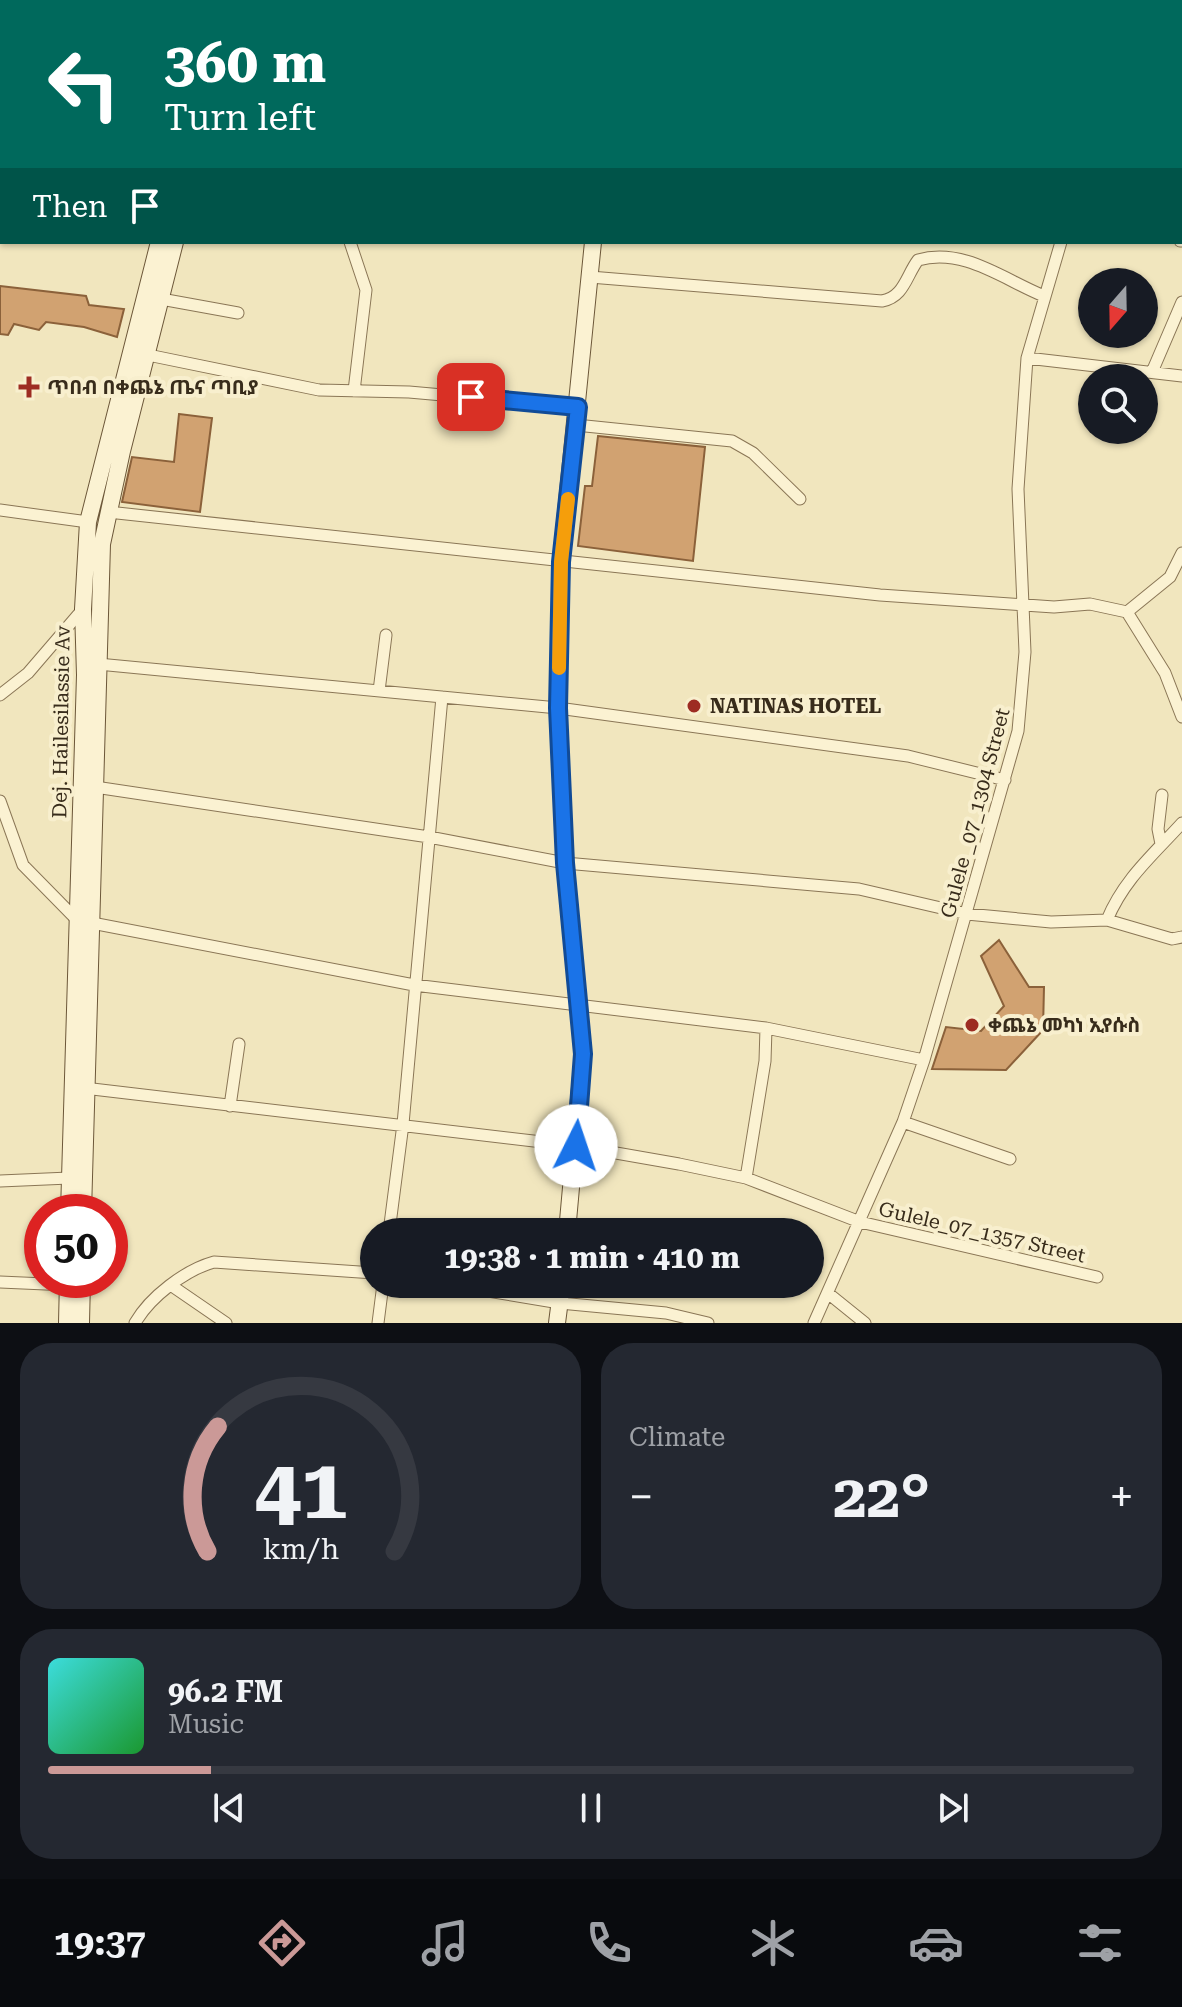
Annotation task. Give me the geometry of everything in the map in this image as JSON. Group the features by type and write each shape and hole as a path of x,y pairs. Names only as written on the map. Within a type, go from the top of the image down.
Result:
{"main road":[{"name":"Dej. Hailesilassie Av","path":"69,1194 85,922 83,609 88,522 158,244"},
{"path":"83,1194 85,922 95,787 102,544 175,244"},
{"path":"568,1218 583,1054 565,863 558,708 561,562 593,244"},
{"path":"67,1323 71,1298"},
{"path":"76,1298 81,1323"},
{"path":"557,1323 561,1298"}],"street":[{"path":"351,244 366,290 354,391"},
{"name":"Gulele _07_1304 Street","path":"814,1323 903,1122 924,1060 1005,780 1023,694 1018,489 1027,358 1060,244"},
{"path":"590,277 882,301 893,299 899,293 918,260 938,257 978,262 1007,281 1044,296"},
{"path":"161,299 238,313"},
{"path":"1155,364 1182,302"},
{"path":"148,355 319,390 578,407"},
{"path":"1027,358 1081,364"},
{"path":"1158,373 1182,376"},
{"path":"576,425 732,441 753,453 800,499"},
{"path":"0,510 88,522"},
{"path":"108,512 880,595 1054,607 1090,604 1127,612 1165,673 1182,717"},
{"path":"1127,612 1170,577 1182,553"},
{"path":"0,695 28,673 83,609"},
{"path":"379,691 386,635"},
{"path":"98,664 558,708 908,756 1005,780"},
{"path":"391,1218 403,1124 442,697"},
{"path":"95,787 429,837 565,863 859,889 967,914 1051,922 1107,920 1172,939 1182,937"},
{"path":"1161,844 1162,795"},
{"path":"0,801 23,865 85,922 414,985 766,1028 924,1060"},
{"path":"1107,920 1122,890 1182,823"},
{"path":"746,1178 765,1061 766,1028"},
{"path":"230,1106 239,1044"},
{"name":"Gulele_07_1357 Street","path":"84,1088 576,1146 746,1178 860,1222 1097,1277"},
{"path":"903,1122 1010,1159"},
{"path":"0,1181 69,1178"},
{"path":"135,1323 150,1303 201,1266 226,1261 360,1272"},
{"path":"0,1282 24,1282"},
{"path":"172,1286 226,1323"},
{"path":"829,1294 865,1323"},
{"path":"378,1323 381,1298"},
{"path":"530,1298 666,1313 708,1323"}],"building":[{"path":"0,286 86,296 89,305 124,309 117,337 84,327 46,322 39,330 14,324 8,335 0,334"},
{"path":"179,414 212,418 200,512 122,502 132,457 174,462"},
{"path":"598,436 705,447 693,561 578,546 585,486 592,486"},
{"path":"999,940 1029,987 1044,987 1043,1030 1006,1070 932,1069 946,1027 981,1031 1004,1006 981,956"}],"slow traffic":[{"path":"559,668 561,562 568,499"}],"place":[{"name":"ጥበብ በቀጨኔ ጤና ጣቢያ","path":"29,387"},
{"name":"NATINAS HOTEL","path":"694,706"},
{"name":"ቀጨኔ መካነ ኢየሱስ","path":"972,1025"}],"route":[{"path":"471,397 578,407 561,562 558,708 565,863 583,1054 576,1146"}]}
